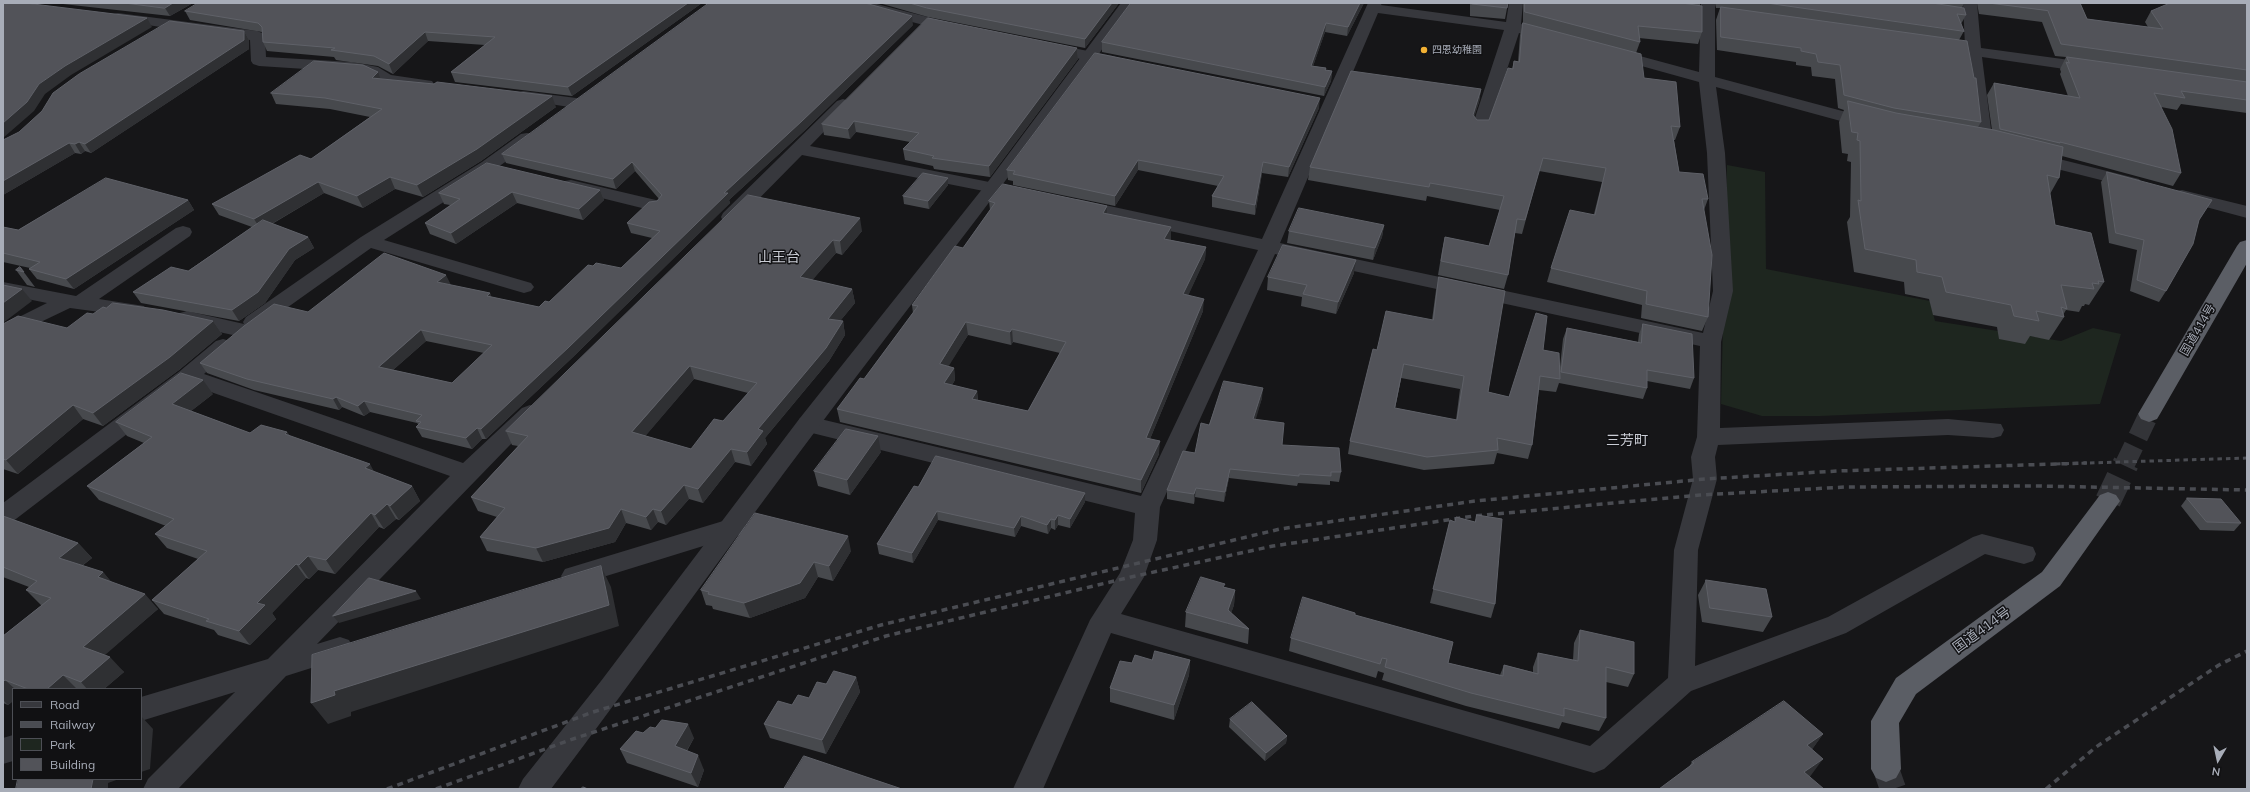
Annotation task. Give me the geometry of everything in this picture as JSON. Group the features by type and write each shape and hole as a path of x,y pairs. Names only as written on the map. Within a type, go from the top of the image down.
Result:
{"highway":[{"name":"国道414号","path":"2149,414 2247,246"},
{"name":"国道414号","path":"1886,769 1885,721 1906,686 2051,579 2108,501"}],"street":[{"path":"856,3 926,22 972,32"},
{"path":"533,789 733,527 808,424 992,187 1128,3"},
{"path":"1480,127 1513,27 1516,3"},
{"path":"1028,789 1103,620 1131,577 1145,540 1148,506 1269,246 1322,103 1374,5 1513,27 1566,41"},
{"path":"1954,13 1970,9 1973,51 1991,147 2247,212"},
{"path":"1680,683 1686,550 1704,479 1703,457 1708,437 1712,342 1723,291 1716,153 1707,80 1706,20 1708,10"},
{"path":"151,35 189,13"},
{"path":"101,15 171,23 257,36 259,61 352,67 372,70 387,79 444,87"},
{"path":"910,39 926,22"},
{"path":"1926,44 2106,70"},
{"path":"1034,45 1127,64"},
{"path":"1595,49 1886,128"},
{"path":"715,231 859,88"},
{"path":"3,516 188,376 242,330 368,240 488,166 582,98 506,94"},
{"path":"798,149 1031,195"},
{"path":"488,166 511,171"},
{"path":"556,182 654,205"},
{"path":"1062,202 1712,342"},
{"path":"3,333 74,301 182,232"},
{"path":"368,240 524,287"},
{"path":"3,288 74,301 165,314 242,330"},
{"path":"188,376 467,473"},
{"path":"158,789 467,473 542,402"},
{"path":"808,424 1148,506"},
{"path":"1708,437 1948,427 1993,430"},
{"path":"550,583 733,527"},
{"path":"1103,620 1594,760 1680,683 1837,626 1982,544 2024,554"},
{"path":"142,709 360,642"}],"green space":[{"path":"1727,165 1765,172 1766,269 1930,301 1935,321 2061,341 2093,328 2121,334 2100,404 1820,416 1762,416 1721,404"}],"building":[{"path":"3,3 25,3 147,18 65,66 39,84 27,102 3,123"},
{"path":"125,3 173,3 165,8"},
{"path":"198,3 688,3 568,87 451,72 495,37 425,32 389,64 374,56 331,50 335,48 263,42 262,27 258,23 185,11"},
{"path":"709,3 865,3 912,16 724,193 728,193 569,347 481,429 477,428 466,438 416,427 421,422 416,421 422,415 364,401 358,406 336,397 333,399 247,379 200,363 244,326 274,304 308,312 384,253 446,275 437,282 490,293 487,296 539,307 545,301 549,302 588,265 593,266 596,263 621,268 660,231 627,223 649,202 657,201 662,195 632,162 613,179 502,154","holes":["421,330 492,345 452,383 379,367"]},
{"path":"910,3 1112,3 1085,39 927,8"},
{"path":"1131,3 1360,3 1348,27 1326,23 1311,66 1326,68 1325,70 1332,71 1325,87 1102,42"},
{"path":"1472,3 1508,3 1507,8"},
{"path":"1525,3 1682,3 1702,6 1702,32 1638,26 1640,42 1525,12"},
{"path":"1767,3 1932,3 1964,8 1966,15 1957,14 1964,31"},
{"path":"1989,3 2080,3 2087,19 2163,29 2151,11 2170,3 2247,3 2247,70 2061,44 2048,11"},
{"path":"1721,7 1967,41 1974,78 1976,78 1981,122 1894,108 1844,95 1840,65 1818,62 1816,54 1801,51 1801,48 1721,37"},
{"path":"928,18 1077,48 989,166 932,158 934,156 903,149 919,133 854,121 848,129 822,124"},
{"path":"170,21 244,31 244,40 85,144 79,142 75,144 69,143 3,181 3,140 19,132 42,111 53,93 79,74"},
{"path":"1523,23 1641,54 1644,78 1676,82 1680,127 1671,126 1679,172 1703,174 1708,199 1702,199 1712,255 1708,317 1646,304 1647,291 1551,268 1570,210 1595,215 1606,168 1543,158 1525,220 1517,219 1508,275 1441,261 1445,237 1489,246 1504,196 1430,183 1429,187 1310,167 1351,71 1481,89 1473,115 1477,120 1489,120 1508,68 1513,69 1514,61 1519,62"},
{"path":"1095,53 1320,98 1289,167 1263,162 1255,205 1212,196 1224,176 1138,160 1115,196 1013,174 1015,171 1007,170"},
{"path":"2067,57 2247,82 2247,100 2181,91 2185,98 2154,93 2172,129 2181,173 2060,142 2000,129 1994,83 2080,98 2066,62 2069,63"},
{"path":"314,61 363,65 378,72 372,78 434,84 437,82 552,96 477,149 417,185 390,177 357,196 318,182 254,219 212,204 300,155 311,159 382,109 325,98 271,93"},
{"path":"1848,101 1896,113 1994,130 2063,147 2059,178 2047,175 2055,225 2091,233 2104,282 2098,281 2099,284 2092,283 2094,289 2061,285 2067,309 2061,307 2064,317 2036,311 2039,321 2014,316 2011,305 1946,292 1942,277 1917,272 1916,260 1865,249 1858,200 1861,201 1860,141 1857,140 1858,133 1852,132"},
{"path":"487,163 600,190 579,209 512,192 451,233 425,223 460,199 439,193"},
{"path":"2107,172 2212,200 2199,220 2193,244 2166,291 2137,280 2144,240 2116,233"},
{"path":"923,173 948,178 928,201 903,196"},
{"path":"106,178 188,200 66,279 29,269 40,262 3,253 3,227 18,230"},
{"path":"1003,184 1107,206 1103,213 1171,227 1164,239 1206,247 1183,294 1204,299 1146,438 1160,441 1141,480 837,409 860,378 864,379 918,306 912,305 955,246 963,248 995,203 989,201","holes":["966,322 1010,332 1012,329 1066,342 1028,411 972,399 977,391 944,383 954,368 940,364"]},
{"path":"748,195 860,218 840,241 833,240 800,277 852,289 828,319 843,321 826,348 758,429 763,431 747,452 731,449 698,489 684,485 661,511 653,509 646,517 621,509 609,528 536,548 480,537 505,508 471,497 528,436 506,431","holes":["690,366 757,383 723,421 714,419 691,449 632,432"]},
{"path":"1299,208 1384,225 1375,248 1289,231"},
{"path":"263,220 308,237 289,249 258,292 232,310 133,292 171,267 188,271"},
{"path":"1283,245 1356,260 1338,302 1303,294 1307,285 1268,277"},
{"path":"20,267 24,272 16,270"},
{"path":"1439,277 1505,291 1488,392 1509,397 1536,313 1547,316 1543,350 1559,353 1560,379 1540,376 1532,445 1497,438 1498,450 1427,457 1350,441 1373,349 1377,350 1386,311 1433,320","holes":["1404,364 1464,376 1457,420 1395,408"]},
{"path":"3,285 22,289 3,303"},
{"path":"113,303 163,310 213,321 170,357 93,413 73,405 6,460 3,459 3,324 18,316 67,328 87,313 93,314 103,307 106,308"},
{"path":"1643,324 1692,334 1694,378 1647,370 1647,388 1561,372 1567,328 1641,343"},
{"path":"181,373 203,380 172,404 250,433 261,425 287,432 285,434 370,464 365,468 412,486 390,506 387,504 375,515 371,513 326,560 308,556 299,565 296,564 257,603 265,605 239,631 206,621 209,619 152,600 207,551 155,534 174,519 87,486 152,437 116,422"},
{"path":"1224,381 1263,388 1253,419 1284,423 1282,445 1339,448 1341,472 1331,472 1331,476 1299,474 1299,476 1230,469 1225,492 1196,488 1194,494 1167,490 1183,451 1195,453 1201,423 1209,425"},
{"path":"846,429 878,436 847,480 814,471"},
{"path":"936,456 1085,493 1070,519 1058,515 1055,520 1051,519 1047,525 1021,516 1014,528 937,511 912,553 877,544 914,486 918,487"},
{"path":"2187,498 2221,499 2241,523 2207,522"},
{"path":"755,513 848,536 829,566 814,562 800,583 744,603 708,594 709,592 701,590"},
{"path":"1477,515 1502,519 1495,604 1433,589 1450,520 1455,522 1456,517 1475,522"},
{"path":"3,516 78,543 59,558 103,572 98,577 145,594 83,647 110,657 81,682 63,675 48,688 25,688 5,680 3,682 3,636 51,598 26,590 37,581 3,567"},
{"path":"601,566 609,605 334,691 335,695 311,703 312,655"},
{"path":"1201,577 1225,584 1223,587 1235,590 1228,610 1249,629 1186,612"},
{"path":"369,578 416,591 333,616"},
{"path":"1706,580 1766,589 1772,617 1710,608"},
{"path":"1303,597 1355,613 1355,615 1453,642 1448,663 1503,676 1504,665 1538,674 1538,653 1578,661 1580,630 1634,642 1634,674 1606,667 1606,718 1564,708 1564,716 1471,693 1385,667 1387,659 1382,658 1380,664 1291,638"},
{"path":"1155,651 1190,660 1174,705 1110,688 1120,661 1132,663 1135,655 1152,660"},
{"path":"834,671 856,677 822,740 764,724 778,701 792,705 798,695 809,698 817,682 826,684"},
{"path":"1784,701 1823,734 1807,745 1823,759 1804,772 1824,789 1659,789 1694,763 1692,762"},
{"path":"1252,702 1287,736 1266,753 1230,719"},
{"path":"662,720 688,724 675,746 698,755 691,773 620,749 636,731 643,733 650,727 655,728"},
{"path":"804,756 902,789 784,789"},
{"path":"18,780 93,780 91,789 16,789"}],"tunnel":[{"path":"2125,464 2149,414"},
{"path":"2108,501 2126,463"},
{"path":"1886,769 1893,789"}],"railway":[{"path":"2056,464 2247,458"},
{"path":"387,789 593,712 881,625 1280,529 1475,501 1705,479 1837,471 2087,463"},
{"path":"436,789 570,740 886,636 1131,577 1273,546 1474,516 1700,495 1846,487 2036,486 2247,490"},
{"path":"2046,789 2096,747 2219,665 2247,651"}],"place":[{"name":"四恩幼稚園","path":"1424,50"}],"district":[{"name":"山王台","path":"779,258"},
{"name":"三芳町","path":"1627,441"}]}
